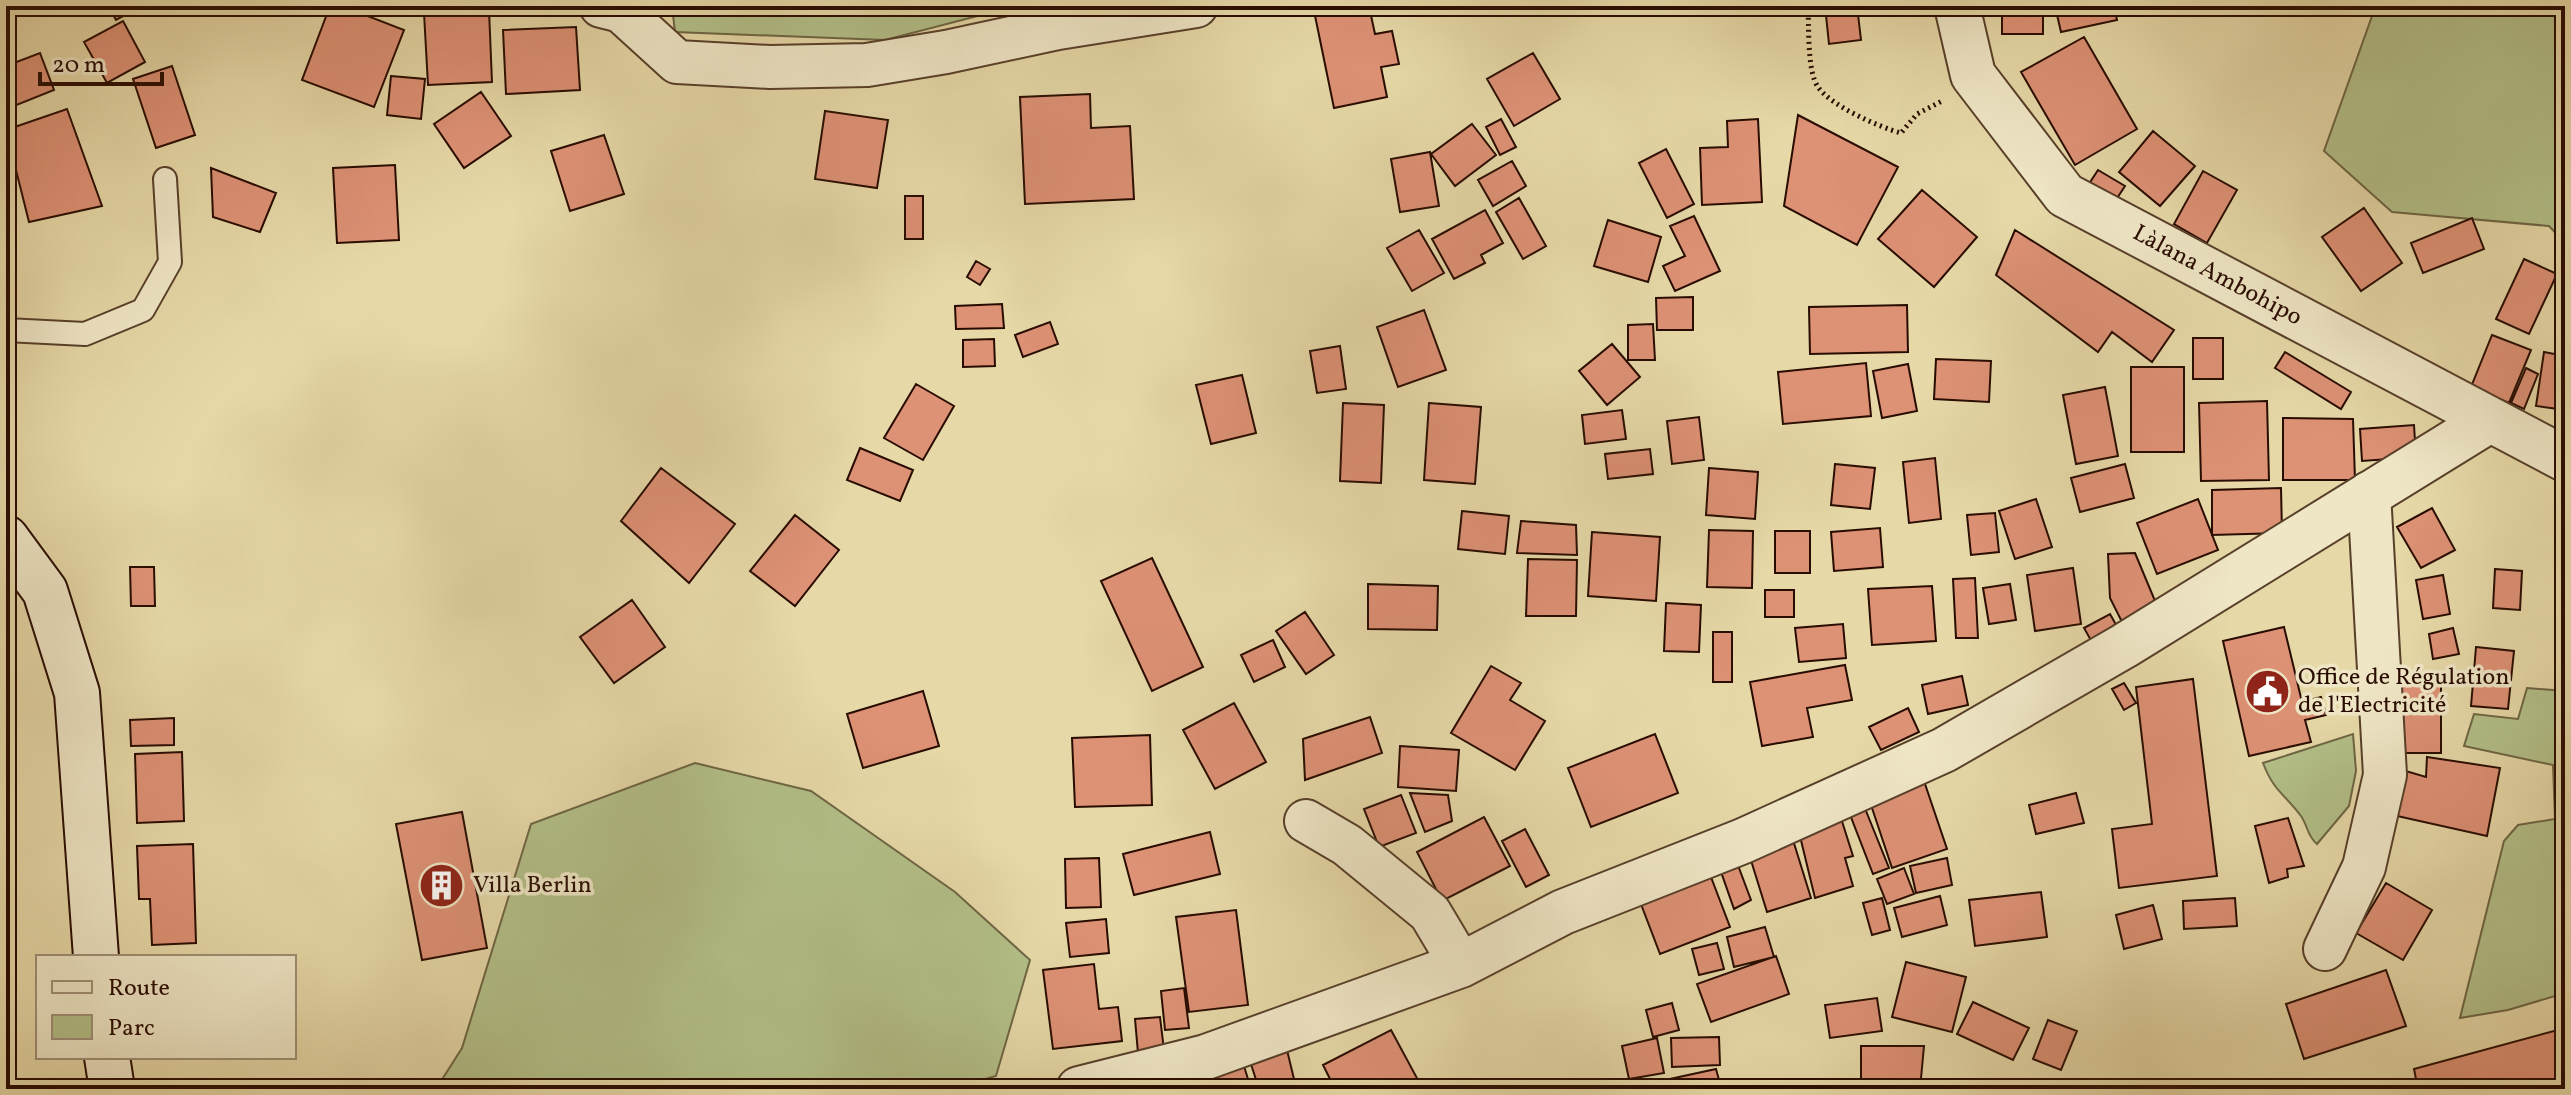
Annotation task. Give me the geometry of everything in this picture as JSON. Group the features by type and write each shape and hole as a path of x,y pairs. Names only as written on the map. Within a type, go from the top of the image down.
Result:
{"street":[{"path":"601,6 621,11 677,62 770,67 867,65 1058,28 1196,6"},
{"name":"Làlana Ambohipo","path":"1957,6 1973,75 2065,195 2565,459"},
{"path":"1079,1089 1206,1057 1461,965 1563,912 1743,841 1944,750 2124,646 2488,421"},
{"path":"2325,949 2364,867 2385,775 2369,493"},
{"path":"6,538 45,591 77,693 96,955"},
{"path":"1306,821 1347,845 1430,913 1461,965"},
{"path":"107,1059 112,1089"}],"lane":[{"path":"6,330 85,334 143,310 170,262 165,179"}],"path":[{"path":"1808,6 1809,54 1818,87 1852,114 1901,133 1917,114 1940,103 1973,75"}],"green space":[{"path":"672,6 1016,6 885,40 675,32"},
{"path":"2369,6 2565,6 2565,243 2549,226 2392,212 2324,151 2372,16"},
{"path":"2527,688 2565,691 2565,993 2508,1010 2460,1018 2504,841 2518,825 2555,819 2553,765 2464,746 2474,714 2518,719"},
{"path":"2353,734 2356,771 2349,806 2317,844 2301,816 2271,780 2263,763"},
{"path":"695,763 811,791 955,892 1030,960 996,1076 950,1089 436,1089 462,1048 531,824"}],"building":[{"path":"108,6 142,6 116,20"},
{"path":"330,6 342,6 404,30 374,107 302,80"},
{"path":"1313,6 1369,6 1375,34 1392,31 1399,64 1381,67 1387,97 1334,108"},
{"path":"1825,6 1857,6 1861,40 1829,44"},
{"path":"2002,6 2043,6 2043,34 2002,34"},
{"path":"2055,6 2114,6 2117,20 2061,32"},
{"path":"489,10 492,82 428,85 424,13"},
{"path":"123,21 145,62 107,83 84,42"},
{"path":"576,27 580,90 506,94 503,30"},
{"path":"2084,37 2137,129 2075,165 2021,72"},
{"path":"40,53 54,90 9,108 6,100 6,66"},
{"path":"1533,53 1560,99 1514,126 1487,79"},
{"path":"172,66 195,135 156,148 133,79"},
{"path":"391,76 425,79 421,119 387,115"},
{"path":"481,92 511,136 464,168 434,124"},
{"path":"1090,94 1091,128 1130,126 1134,199 1025,204 1020,97"},
{"path":"67,109 102,206 29,222 6,130"},
{"path":"825,111 888,120 877,188 815,179"},
{"path":"1798,115 1898,167 1857,245 1784,206"},
{"path":"1501,119 1516,147 1500,155 1486,127"},
{"path":"1758,119 1762,202 1702,205 1700,148 1728,147 1727,121"},
{"path":"1472,124 1496,155 1455,186 1431,154"},
{"path":"2153,131 2195,166 2160,206 2119,172"},
{"path":"604,135 624,194 570,211 551,151"},
{"path":"1666,149 1694,204 1667,218 1639,163"},
{"path":"1430,152 1439,206 1400,212 1391,159"},
{"path":"1512,161 1526,186 1493,206 1478,180"},
{"path":"395,165 399,240 337,243 333,168"},
{"path":"211,168 276,193 260,232 213,217"},
{"path":"2098,170 2125,186 2112,206 2085,190"},
{"path":"2203,171 2237,190 2207,243 2174,224"},
{"path":"1922,190 1977,237 1934,287 1878,239"},
{"path":"905,196 923,196 923,239 905,239"},
{"path":"1519,198 1546,246 1523,259 1496,212"},
{"path":"2364,208 2402,263 2361,291 2322,237"},
{"path":"1485,210 1503,243 1481,255 1485,263 1454,279 1432,239"},
{"path":"1694,216 1720,271 1675,291 1663,266 1685,256 1670,226"},
{"path":"2472,218 2484,249 2423,273 2411,243"},
{"path":"1608,220 1661,237 1648,282 1594,266"},
{"path":"1419,230 1444,273 1412,291 1387,248"},
{"path":"2015,230 2174,330 2152,362 2112,332 2098,352 1996,275"},
{"path":"2524,259 2557,274 2529,334 2496,319"},
{"path":"976,261 990,269 980,285 967,277"},
{"path":"1693,297 1693,330 1657,330 1656,298"},
{"path":"1002,304 1004,328 956,329 955,306"},
{"path":"1907,305 1908,352 1810,354 1809,307"},
{"path":"1424,310 1446,370 1398,387 1377,327"},
{"path":"1050,322 1058,344 1023,357 1015,335"},
{"path":"1653,324 1655,360 1628,360 1628,325"},
{"path":"2492,335 2531,350 2509,403 2471,387"},
{"path":"2193,338 2223,338 2223,379 2193,379"},
{"path":"994,339 995,366 963,367 963,340"},
{"path":"1612,344 1640,377 1607,405 1579,371"},
{"path":"1340,346 1346,389 1317,393 1310,351"},
{"path":"2285,352 2351,392 2341,409 2275,368"},
{"path":"2544,352 2565,356 2565,410 2536,406"},
{"path":"1936,359 1991,361 1989,402 1934,399"},
{"path":"1866,363 1871,416 1783,424 1778,372"},
{"path":"1908,364 1917,411 1882,418 1873,371"},
{"path":"2131,367 2184,367 2184,452 2131,452"},
{"path":"2526,368 2538,374 2524,409 2511,403"},
{"path":"1242,375 1256,433 1211,444 1196,385"},
{"path":"916,384 954,406 923,460 884,438"},
{"path":"2105,387 2118,456 2076,464 2063,395"},
{"path":"2267,401 2269,480 2201,481 2199,403"},
{"path":"1343,403 1384,405 1381,483 1340,481"},
{"path":"1429,403 1481,407 1475,484 1424,480"},
{"path":"1622,410 1626,439 1585,444 1582,415"},
{"path":"1699,417 1704,460 1672,464 1667,421"},
{"path":"2283,418 2353,419 2355,480 2283,480"},
{"path":"2414,425 2416,457 2362,461 2360,429"},
{"path":"860,448 913,470 900,501 847,480"},
{"path":"1650,449 1653,474 1608,479 1605,454"},
{"path":"1935,458 1941,519 1909,523 1903,462"},
{"path":"1835,464 1875,468 1870,509 1831,505"},
{"path":"2125,464 2134,498 2080,512 2071,478"},
{"path":"661,468 735,524 689,583 621,521"},
{"path":"1709,468 1758,472 1755,519 1706,515"},
{"path":"2281,488 2282,533 2212,535 2212,490"},
{"path":"2036,499 2052,547 2015,559 1999,511"},
{"path":"2198,499 2218,550 2157,574 2137,523"},
{"path":"2432,508 2455,550 2421,568 2397,527"},
{"path":"1462,511 1509,516 1505,554 1458,549"},
{"path":"1995,513 1999,552 1971,555 1967,515"},
{"path":"795,515 839,550 795,606 750,571"},
{"path":"1521,521 1576,525 1577,555 1517,553"},
{"path":"1880,528 1883,567 1834,571 1831,532"},
{"path":"1709,530 1753,531 1752,588 1707,587"},
{"path":"1775,531 1810,531 1810,573 1775,573"},
{"path":"1592,532 1660,537 1656,601 1588,596"},
{"path":"2135,553 2158,608 2124,626 2110,598 2108,554"},
{"path":"1152,558 1203,667 1152,691 1101,581"},
{"path":"1528,559 1577,560 1576,616 1526,616"},
{"path":"130,567 154,567 155,606 131,606"},
{"path":"2073,568 2081,624 2035,631 2027,575"},
{"path":"2495,569 2522,571 2520,610 2493,608"},
{"path":"2443,575 2450,614 2423,619 2416,580"},
{"path":"1975,578 1978,638 1956,638 1953,579"},
{"path":"1368,584 1438,586 1437,630 1368,629"},
{"path":"2010,584 2016,620 1989,624 1983,588"},
{"path":"1932,586 1936,641 1872,645 1868,589"},
{"path":"1765,590 1794,590 1794,617 1765,617"},
{"path":"632,600 665,647 614,683 580,637"},
{"path":"1666,603 1701,605 1699,652 1664,651"},
{"path":"1305,612 1334,655 1306,674 1276,631"},
{"path":"2110,614 2119,630 2093,644 2084,628"},
{"path":"1843,624 1846,658 1799,662 1795,628"},
{"path":"2284,627 2302,702 2321,697 2326,715 2305,720 2311,742 2249,756 2223,641"},
{"path":"2453,628 2459,654 2433,659 2429,634"},
{"path":"1713,632 1732,632 1732,682 1713,682"},
{"path":"1273,640 1285,667 1254,682 1241,655"},
{"path":"2476,647 2514,651 2508,709 2471,706"},
{"path":"1845,665 1852,700 1807,708 1813,737 1762,746 1750,682"},
{"path":"1491,666 1521,683 1510,700 1545,721 1515,770 1451,733"},
{"path":"1962,676 1968,705 1928,714 1922,685"},
{"path":"2193,679 2217,876 2119,888 2112,829 2152,824 2136,687"},
{"path":"2124,683 2136,703 2124,710 2112,689"},
{"path":"2392,683 2441,683 2441,753 2392,753"},
{"path":"923,691 939,746 863,768 847,714"},
{"path":"1234,703 1266,762 1215,789 1183,730"},
{"path":"1908,708 1919,732 1881,750 1869,727"},
{"path":"1370,717 1382,753 1305,780 1303,739"},
{"path":"174,718 174,745 131,746 130,720"},
{"path":"1655,734 1678,793 1591,827 1568,768"},
{"path":"1150,735 1152,805 1075,807 1072,738"},
{"path":"1400,746 1459,750 1456,791 1398,787"},
{"path":"182,752 184,821 137,823 135,754"},
{"path":"2427,757 2500,768 2487,836 2397,816 2399,769 2426,777"},
{"path":"1924,781 1947,849 1892,868 1869,799"},
{"path":"1410,793 1448,795 1452,821 1425,832"},
{"path":"2076,793 2084,823 2036,834 2029,805"},
{"path":"1401,795 1416,833 1379,847 1364,809"},
{"path":"1864,806 1889,868 1873,874 1849,812"},
{"name":"Villa Berlin","path":"462,812 487,948 422,960 396,824"},
{"path":"1840,815 1853,856 1845,858 1853,886 1815,898 1798,828"},
{"path":"1484,817 1510,866 1442,901 1417,852"},
{"path":"2288,818 2304,866 2287,869 2288,877 2269,883 2255,826"},
{"path":"1525,829 1549,875 1526,887 1502,841"},
{"path":"1210,832 1220,874 1134,895 1123,854"},
{"path":"1793,840 1811,898 1767,912 1749,854"},
{"path":"193,844 196,943 152,945 150,899 139,899 137,846"},
{"path":"1099,858 1101,907 1066,908 1065,859"},
{"path":"1947,858 1952,885 1916,893 1910,866"},
{"path":"1736,860 1751,900 1734,909 1719,866"},
{"path":"1706,864 1730,927 1660,954 1636,891"},
{"path":"1904,868 1914,894 1887,904 1877,879"},
{"path":"2386,883 2432,910 2403,960 2356,933"},
{"path":"2041,892 2047,937 1975,946 1969,900"},
{"path":"1940,896 1947,925 1902,937 1894,908"},
{"path":"1882,898 1890,930 1872,935 1863,903"},
{"path":"2235,898 2237,926 2184,929 2183,901"},
{"path":"2153,905 2162,939 2124,949 2116,915"},
{"path":"1236,910 1248,1005 1189,1012 1176,917"},
{"path":"1106,919 1109,953 1070,957 1066,923"},
{"path":"1765,927 1774,957 1734,967 1727,937"},
{"path":"1717,943 1724,969 1699,975 1692,949"},
{"path":"1776,956 1789,994 1711,1022 1697,984"},
{"path":"1906,962 1966,977 1952,1032 1892,1017"},
{"path":"1094,964 1099,1009 1118,1007 1122,1041 1053,1049 1043,970"},
{"path":"2386,970 2406,1026 2304,1059 2286,1004"},
{"path":"1184,988 1189,1028 1165,1030 1161,991"},
{"path":"1877,998 1882,1031 1830,1038 1825,1005"},
{"path":"1973,1002 2029,1028 2013,1060 1957,1034"},
{"path":"1672,1003 1679,1030 1653,1037 1646,1010"},
{"path":"1160,1017 1164,1050 1138,1053 1135,1019"},
{"path":"2048,1020 2077,1031 2061,1070 2033,1059"},
{"path":"2565,1028 2565,1089 2418,1089 2414,1069"},
{"path":"1391,1030 1418,1080 1401,1089 1335,1089 1323,1065"},
{"path":"1719,1037 1720,1065 1672,1067 1671,1038"},
{"path":"1657,1038 1664,1073 1629,1079 1622,1046"},
{"path":"1861,1046 1924,1046 1920,1089 1861,1089"},
{"path":"1287,1050 1294,1079 1259,1089 1250,1061"},
{"path":"1244,1066 1251,1089 1216,1089 1212,1075"},
{"path":"1716,1069 1721,1087 1667,1089 1665,1080"}],"place":[{"name":"Office de Régulation de l'Electricité","path":"2267,692"},
{"name":"Villa Berlin","path":"442,886"}]}
